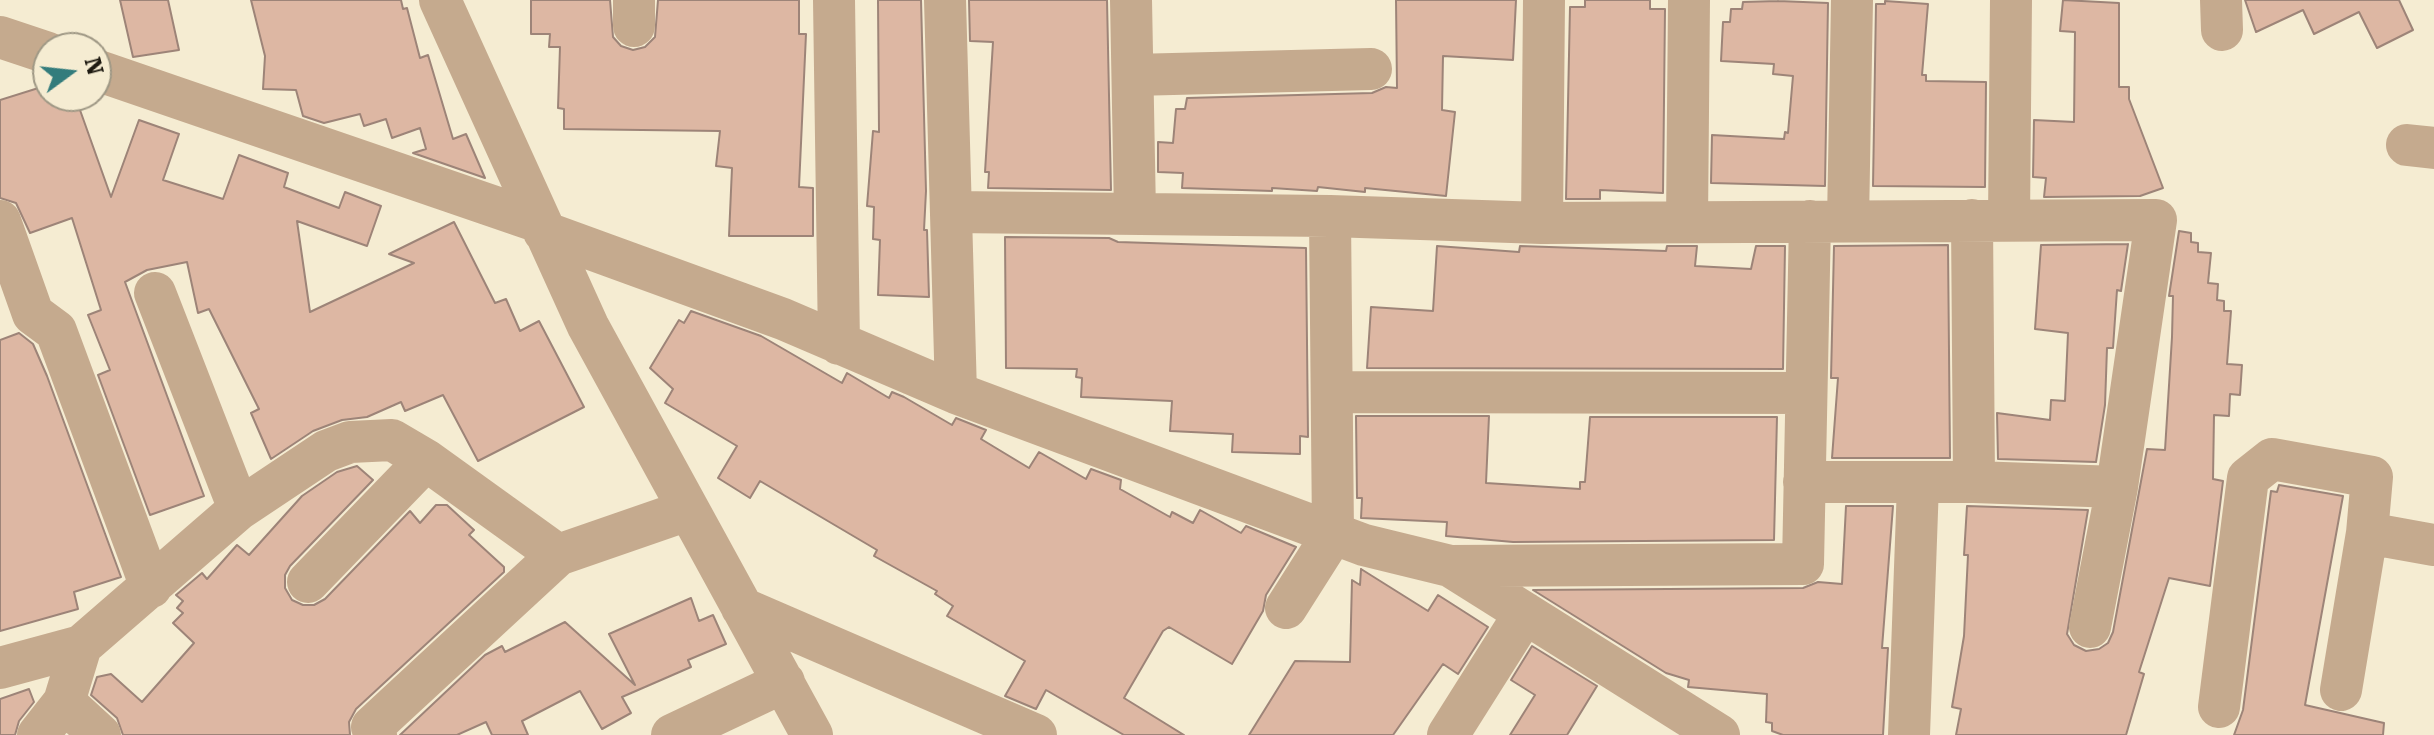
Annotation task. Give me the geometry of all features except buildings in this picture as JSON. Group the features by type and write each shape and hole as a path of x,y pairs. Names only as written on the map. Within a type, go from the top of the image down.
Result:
{"street":[{"path":"440,0 588,326 812,735"},
{"path":"834,0 839,344"},
{"path":"945,0 956,393"},
{"path":"1131,0 1135,213"},
{"path":"1542,223 1544,0"},
{"path":"1687,222 1689,0"},
{"path":"112,76 542,227 956,393 1364,545 1450,566 1803,564 1806,393 1829,221 1852,0"},
{"path":"1974,482 1991,220 2011,0"},
{"path":"0,37 32,48"},
{"path":"1133,75 1371,69"},
{"path":"951,212 1330,216 1542,223 2156,220 2117,487 2090,627"},
{"path":"1286,608 1333,534 1330,216"},
{"path":"0,221 33,314 56,331 151,587"},
{"path":"155,293 239,509"},
{"path":"1333,392 1806,393"},
{"path":"0,668 81,646 239,509 326,451 350,442 392,440 426,460 558,555"},
{"path":"2219,707 2248,478 2272,459 2372,477 2367,533 2341,690"},
{"path":"308,582 426,460"},
{"path":"1804,482 1974,482 2117,487"},
{"path":"1909,735 1918,484"},
{"path":"376,735 372,727 558,555 688,510"},
{"path":"2367,533 2434,545"},
{"path":"1450,566 1712,733"},
{"path":"742,608 1036,735"},
{"path":"1448,735 1525,613"},
{"path":"38,735 64,702 81,646"},
{"path":"672,735 784,682"},
{"path":"64,702 100,735"}]}
